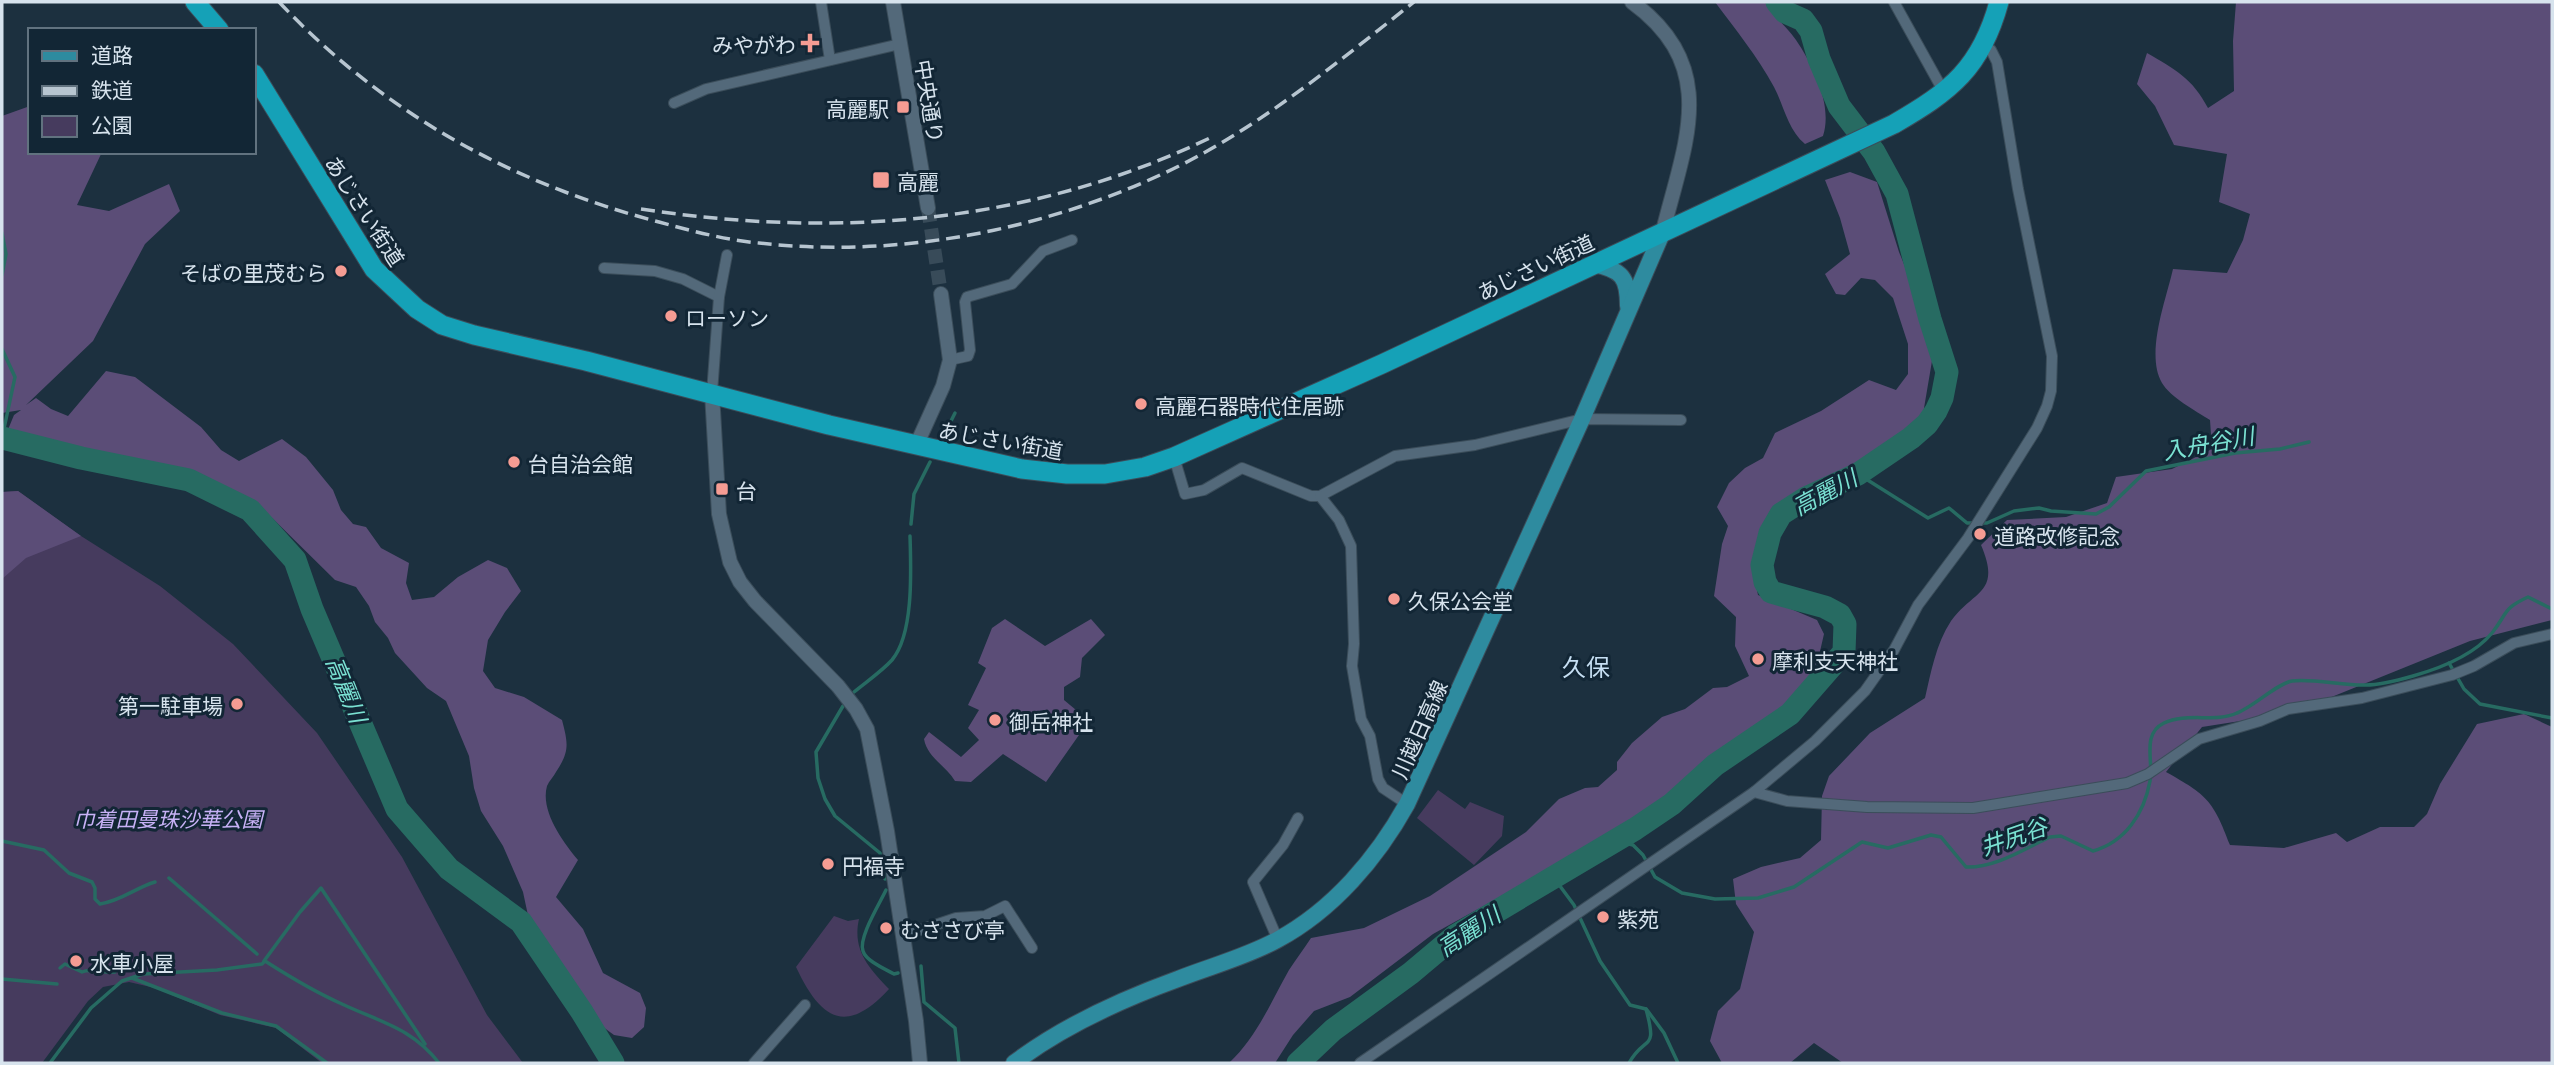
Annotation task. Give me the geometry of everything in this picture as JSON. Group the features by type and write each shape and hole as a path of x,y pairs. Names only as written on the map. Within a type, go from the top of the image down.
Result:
{"highway":[{"path":"195,2 217,28"},
{"name":"あじさい街道","path":"256,77 374,269 417,309 442,325 916,446 1022,469 1067,474 1105,474 1145,467 1174,457 1382,364 1894,124 1945,93 1957,82 1984,45 1999,2"}],"main road":[{"name":"川越日高線","path":"1014,1063 1094,1013 1278,940 1309,919 1373,858 1407,804 1582,419 1663,231"},
{"path":"1593,264 1605,267 1624,278 1628,289 1628,312"}],"street":[{"path":"821,2 830,60"},
{"name":"中央通り","path":"893,2 928,208"},
{"path":"1632,2 1654,20 1670,39 1684,64 1688,84 1688,127 1663,231"},
{"path":"1894,2 1945,93"},
{"path":"674,103 706,89 900,44"},
{"path":"1360,1063 1754,792 1815,741 1865,691 1894,650 1918,605 1968,538 2037,428 2048,406 2052,356 2018,189 1997,62 1991,50 1984,45"},
{"path":"950,360 968,356 970,350 965,302 967,297 1012,284 1043,251 1072,240"},
{"path":"727,255 719,297 712,393 719,514 730,562 740,582 755,601 838,686 867,729 887,831 920,1063"},
{"path":"604,268 655,271 683,279 719,297"},
{"path":"916,446 943,386 950,360 942,293"},
{"path":"1174,457 1185,494 1204,490 1242,468 1311,496 1320,496 1395,456 1475,445 1582,419 1681,420"},
{"path":"1320,496 1339,520 1351,546 1354,643 1352,666 1361,719 1370,736 1378,779 1383,788 1407,804"},
{"path":"1754,792 1787,801 1867,807 1973,808 2127,783 2150,772 2199,738 2260,721 2288,709 2361,698 2455,674 2514,643 2552,635"},
{"path":"1278,940 1253,882 1283,845 1298,818"},
{"path":"902,936 956,918 985,916 1005,906 1032,948"},
{"path":"754,1063 805,1005"}],"green space":[{"name":"巾着田曼珠沙華公園","path":"18,491 81,536 160,586 233,644 317,733 402,857 487,1015 523,1063 322,1063 276,1028 220,1015 155,988 129,982 103,987 88,1001 42,1063 2,1063 2,492"},
{"path":"1438,790 1465,809 1470,802 1504,816 1502,836 1474,865 1417,818"},
{"path":"834,916 848,921 859,919 857,930 860,949 869,966 889,989 873,1004 847,1017 824,1009 814,999 796,967"}],"shaded area":[{"path":"1715,2 1765,2 1792,35 1809,61 1820,86 1825,111 1823,136 1805,144 1799,138 1767,76"},
{"path":"2236,2 2552,2 2552,620 2470,641 2292,713 2202,727 2166,772 2207,800 2219,818 2230,845 2284,848 2336,833 2347,842 2380,827 2414,827 2427,814 2440,784 2477,724 2524,714 2552,727 2552,1063 1843,1063 1814,1043 1790,1063 1722,1063 1710,1041 1718,1011 1740,989 1754,932 1736,904 1733,879 1761,867 1800,858 1821,840 1822,796 1829,776 1870,733 1925,698 1941,639 1959,611 1987,582 1987,561 1981,545 2007,520 2066,517 2107,503 2116,477 2172,469 2212,449 2210,420 2177,398 2162,383 2157,371 2156,357 2158,327 2173,269 2227,273 2243,240 2250,214 2219,202 2227,154 2174,145 2155,106 2137,84 2147,53 2182,76 2196,89 2208,108 2234,91 2233,41"},
{"path":"28,107 28,154 101,154 77,205 109,211 169,184 180,211 145,244 93,341 26,405 36,398 51,409 68,416 106,371 135,377 201,427 221,450 239,461 282,439 306,457 333,490 341,510 353,524 366,527 381,548 409,563 406,583 412,600 434,597 458,577 488,560 507,568 521,591 488,640 483,671 495,688 524,697 562,720 566,752 547,786 547,806 554,826 578,860 556,897 583,929 603,973 640,993 646,1008 644,1027 632,1038 614,1035 592,1019 587,1005 551,948 537,936 529,920 523,892 503,846 481,811 469,756 446,701 427,688 395,653 356,587 335,580 261,507 202,479 7,432 14,415 21,410 2,413 2,116"},
{"path":"1850,172 1877,182 1899,252 1925,315 1932,361 1923,414 1906,432 1831,481 1802,492 1777,509 1766,530 1753,570 1758,595 1817,620 1824,634 1818,660 1802,689 1775,718 1707,762 1666,800 1615,833 1433,934 1350,997 1314,1011 1293,1035 1275,1063 1229,1063 1255,1031 1289,970 1311,938 1364,928 1430,896 1526,832 1559,799 1585,788 1598,787 1617,770 1617,762 1632,743 1662,717 1685,709 1713,688 1727,687 1749,676 1735,646 1736,617 1714,596 1722,544 1728,526 1717,507 1729,483 1745,468 1763,458 1775,433 1821,411 1869,380 1896,390 1908,374 1908,344 1893,298 1875,280 1861,278 1845,295 1836,294 1825,274 1850,254 1825,180"},
{"path":"18,491 81,536 26,558 2,579 2,492"},
{"path":"1005,619 1045,646 1091,619 1105,635 1082,658 1080,677 1064,687 1064,700 1082,715 1086,725 1046,782 1003,754 971,782 955,781 929,751 924,739 929,732 961,757 979,740 968,728 979,710 968,705 986,668 978,663 992,628"}],"waterway":[{"name":"高麗川","path":"1298,1063 1333,1030 1411,973 1455,936 1635,829 1672,804 1715,765 1790,714 1844,652 1845,624 1840,615 1825,607 1771,592 1765,582 1762,565 1770,533 1781,514 1806,498 1858,474 1927,424 1942,398 1947,372 1897,194 1874,152 1839,106 1819,59 1811,31 1803,20 1785,12 1777,2"},
{"path":"2,233 6,254 2,275"},
{"path":"2,349 15,377 2,438"},
{"path":"942,439 955,413"},
{"name":"高麗川","path":"2,438 81,458 189,480 250,510 295,560 312,609 397,809 449,869 521,922 613,1063"},
{"name":"入舟谷川","path":"1980,523 1987,523 2014,511 2039,508 2096,514 2109,507 2146,471 2235,453 2280,449 2309,442"},
{"path":"911,524 914,494 930,462"},
{"name":"入舟谷川","path":"1858,474 1928,518 1949,508 1967,523 1973,523"},
{"path":"854,692 888,664 899,649 910,601 910,536"},
{"name":"井尻谷","path":"1616,841 1633,845 1643,855 1655,877 1682,893 1715,899 1758,898 1794,887 1862,842 1888,848 1931,835 1941,837 1966,867 1998,861 2050,837 2061,836 2093,851 2124,834 2138,815 2150,781 2151,741 2157,728 2164,723 2182,718 2228,716 2292,681 2372,685 2413,676 2466,655 2492,633 2509,608 2528,597 2552,609"},
{"path":"2449,663 2464,689 2480,704 2552,718"},
{"path":"843,706 816,752 818,778 825,799 835,816 880,853 885,879"},
{"path":"2,841 44,850 69,873 92,882 95,899 100,904 155,882"},
{"path":"169,878 257,954"},
{"path":"1554,878 1574,905 1600,961 1630,1005 1646,1009"},
{"path":"264,961 321,888 425,1044"},
{"path":"886,890 866,929 862,945 868,958 894,974 898,973"},
{"path":"50,1063 91,1008 122,981 143,974 217,970 262,964 265,961 322,994 406,1034 429,1051 439,1063"},
{"path":"60,968 65,964 82,972 115,972"},
{"path":"921,966 924,1002 955,1028 959,1063"},
{"path":"132,978 222,1013 276,1026 327,1063"},
{"path":"2,979 57,984"},
{"path":"1629,1063 1650,1038 1646,1009"},
{"path":"1647,1010 1664,1033 1678,1063"}],"tunnel":[{"path":"928,208 941,294"}],"railway":[{"path":"279,2 362,78 407,111 502,165 605,206 684,229 746,242 813,247 867,247 974,234 1079,207 1130,188 1179,166 1241,131 1301,90 1414,2"},
{"path":"641,209 788,223 934,217 1005,206 1076,189 1145,166 1214,136"}],"place":[{"name":"みやがわ","path":"810,43"},
{"name":"高麗駅","path":"903,107"},
{"name":"高麗","path":"881,180"},
{"name":"そばの里茂むら","path":"341,271"},
{"name":"ローソン","path":"671,316"},
{"name":"高麗石器時代住居跡","path":"1141,404"},
{"name":"台自治会館","path":"514,462"},
{"name":"台","path":"722,489"},
{"name":"道路改修記念","path":"1980,534"},
{"name":"久保公会堂","path":"1394,599"},
{"name":"摩利支天神社","path":"1758,659"},
{"name":"第一駐車場","path":"237,704"},
{"name":"御岳神社","path":"995,720"},
{"name":"円福寺","path":"828,864"},
{"name":"紫苑","path":"1603,917"},
{"name":"むささび亭","path":"886,928"},
{"name":"水車小屋","path":"76,961"}],"district":[{"name":"久保","path":"1586,665"}]}
